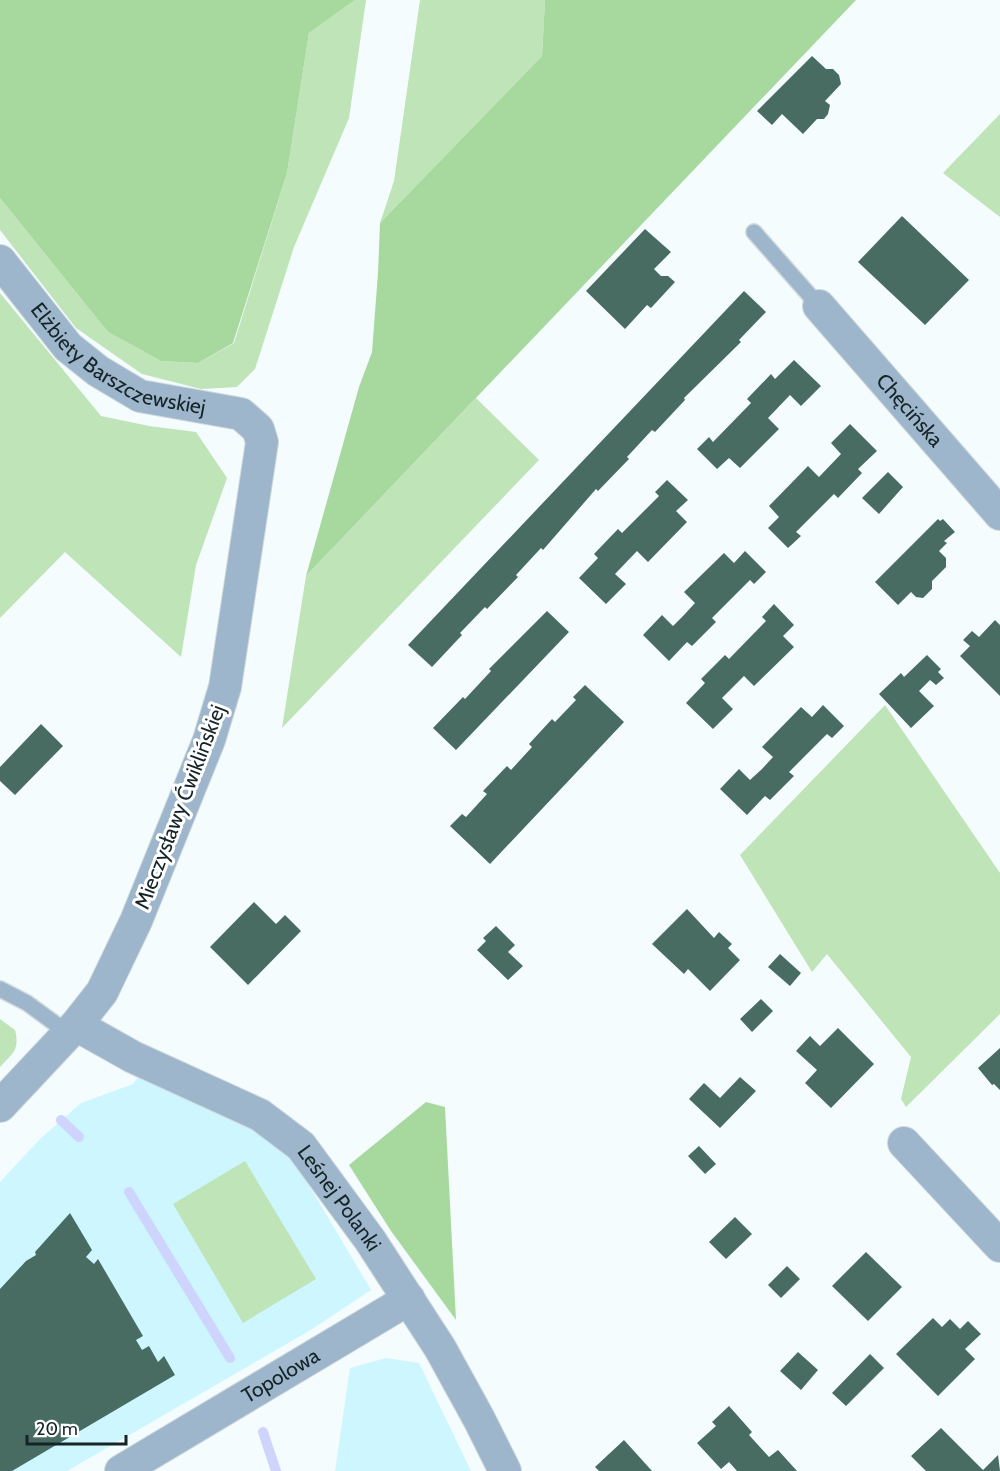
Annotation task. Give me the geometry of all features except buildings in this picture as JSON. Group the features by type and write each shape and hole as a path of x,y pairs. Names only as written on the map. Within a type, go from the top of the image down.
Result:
{"street":[{"name":"Elżbiety Barszczewskiej","path":"0,261 68,347 98,371 140,396 241,414 258,429"},
{"name":"Chęcińska","path":"819,306 1000,514"},
{"name":"Mieczysławy Ćwiklińskiej","path":"0,1106 72,1029 102,992 136,921 209,740 225,687 262,442 258,429"},
{"name":"Leśnej Polanki","path":"72,1029 261,1115 301,1146 370,1240 409,1299 447,1360 505,1471"},
{"path":"904,1143 1000,1246"},
{"name":"Topolowa","path":"122,1471 409,1299"}],"lane":[{"path":"754,232 819,306"},
{"name":"Leśnej Polanki","path":"0,989 72,1029"}],"shaded area":[{"path":"139,1076 259,1131 294,1160 371,1290 309,1331 67,1471 0,1471 0,1182 41,1138 81,1103 133,1084"},
{"path":"386,1358 419,1363 471,1471 335,1471 350,1368"}],"green space":[{"path":"0,0 355,0 309,33 287,173 233,343 198,363 161,361 108,332 0,198"},
{"path":"355,0 366,0 349,118 294,247 255,369 237,387 201,389 142,374 76,328 0,230 0,198 108,332 161,361 198,363 234,343 287,173 309,33"},
{"path":"420,0 545,0 542,56 380,223 394,181"},
{"path":"545,0 856,0 306,576 359,387 372,352 380,223 542,56"},
{"path":"1000,114 1000,217 943,173"},
{"path":"0,293 101,416 149,426 196,432 227,478 196,565 181,657 65,552 0,618"},
{"path":"476,398 539,460 282,728 306,576"},
{"path":"885,705 1000,873 1000,1014 906,1107 901,1099 911,1057 827,954 812,972 740,855"},
{"path":"0,1019 15,1030 17,1042 14,1051 0,1067"},
{"path":"426,1102 445,1107 456,1320 391,1231 349,1165"},
{"path":"245,1161 316,1279 243,1323 173,1204"}],"waterway":[{"path":"61,1120 79,1137"},
{"path":"129,1192 230,1358"},
{"path":"263,1432 276,1471"}]}
